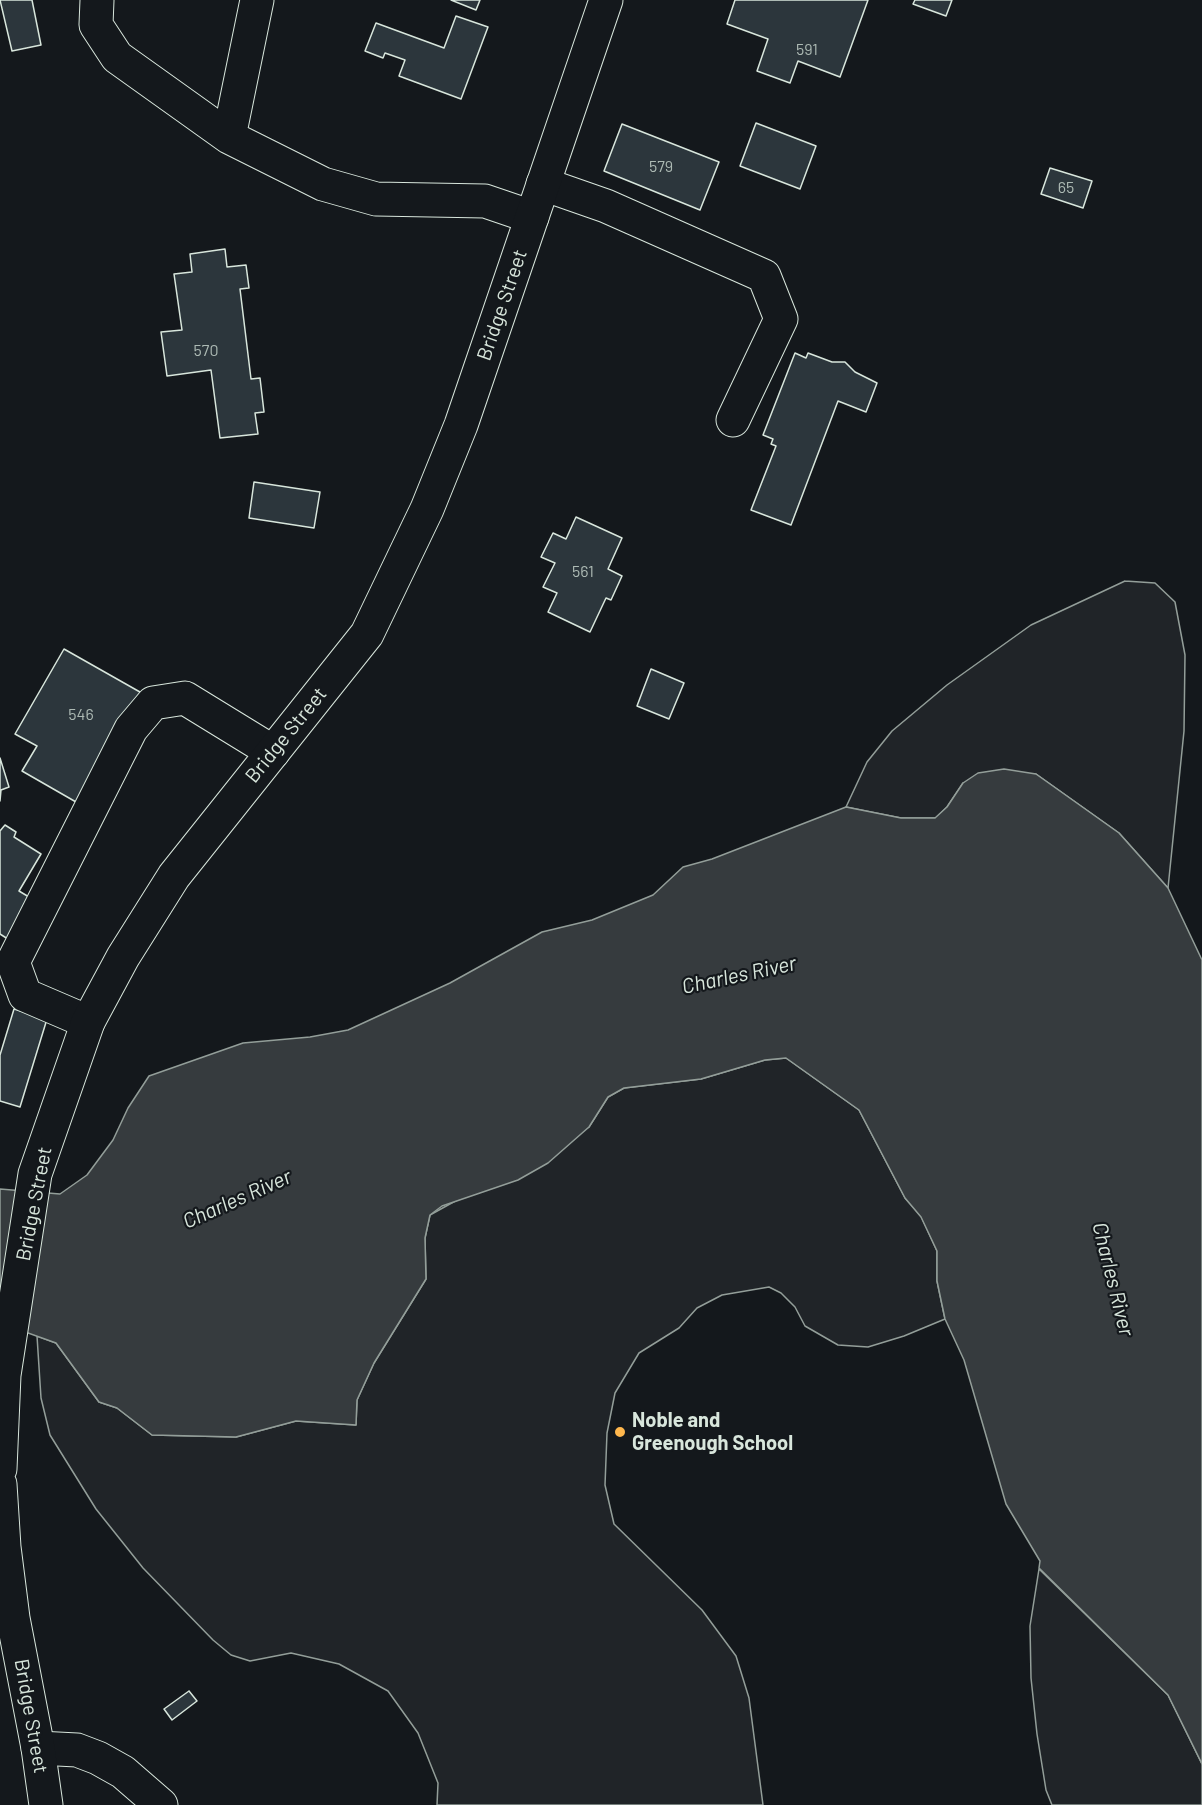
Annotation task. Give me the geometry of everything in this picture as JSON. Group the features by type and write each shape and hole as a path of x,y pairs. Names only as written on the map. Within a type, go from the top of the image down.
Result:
{"main road":[{"path":"97,0 96,25 117,57 229,137 323,184 376,199 485,201 532,216"},
{"path":"229,137 257,0"},
{"name":"Bridge Street","path":"0,1469 4,1375 35,1174 88,1022 123,957 174,876 367,634 427,509 461,425 606,0"},
{"path":"543,184 606,206 764,276 782,320 733,420"},
{"path":"88,1022 25,995 13,962 131,729 153,703 185,698 273,752"},
{"name":"Bridge Street","path":"0,1484 7,1619 38,1748 46,1805"},
{"path":"38,1748 77,1750 98,1758 123,1772 161,1805"}],"shaded area":[{"path":"1125,581 1155,583 1175,602 1185,655 1184,731 1168,888 1119,833 1036,774 963,783 947,807 936,818 901,818 846,807 867,762 892,731 947,685 1031,625"},
{"path":"786,1058 859,1110 905,1198 921,1216 937,1251 937,1281 945,1319 904,1336 868,1347 838,1345 805,1326 795,1307 781,1293 769,1287 722,1295 697,1308 679,1328 639,1353 615,1393 607,1433 605,1485 614,1524 702,1610 736,1656 749,1698 763,1805 437,1805 438,1783 418,1733 388,1691 339,1664 291,1653 250,1661 231,1655 213,1640 143,1568 96,1509 50,1435 41,1398 37,1336 56,1343 99,1402 117,1408 152,1435 236,1437 296,1421 356,1425 357,1400 374,1363 426,1279 425,1238 430,1215 589,1127 608,1097 624,1088 701,1079 765,1060"},
{"path":"1039,1569 1168,1695 1202,1764 1202,1805 1052,1805 1046,1790 1031,1678 1030,1626"}],"water":[{"name":"Charles River","path":"1004,769 1036,774 1119,833 1168,888 1202,960 1202,1764 1168,1695 1039,1568 1040,1561 1006,1504 964,1360 945,1319 937,1281 937,1251 921,1217 905,1198 859,1110 786,1058 765,1060 701,1079 624,1088 608,1097 589,1127 548,1163 518,1180 442,1206 430,1215 425,1238 426,1279 374,1363 357,1400 356,1425 296,1421 236,1437 152,1435 117,1408 99,1402 56,1343 0,1323 0,1189 60,1194 87,1175 113,1140 128,1108 149,1076 243,1043 310,1037 348,1030 450,983 542,932 592,920 653,895 683,867 712,859 846,807 901,818 935,818 947,807 963,783 978,773"}],"building":[{"path":"0,0 32,0 41,45 12,51"},
{"path":"451,0 480,0 476,10"},
{"path":"735,0 868,0 840,77 798,61 790,83 757,71 768,39 727,24"},
{"path":"915,0 952,0 946,16 913,4"},
{"path":"456,16 488,27 461,99 399,76 405,60 385,53 383,58 365,51 376,23 444,48"},
{"path":"756,123 816,146 800,189 740,166"},
{"path":"622,124 719,162 700,210 604,171"},
{"path":"1050,168 1092,181 1083,208 1041,194"},
{"path":"225,249 227,267 246,265 249,288 240,289 251,379 260,378 264,412 255,413 258,434 220,438 211,370 167,376 161,332 182,330 174,274 192,272 190,254"},
{"path":"795,353 806,358 808,353 832,362 845,362 855,372 877,383 866,412 838,401 791,525 751,510 776,446 771,444 773,439 763,435"},
{"path":"254,482 320,492 314,528 249,518"},
{"path":"576,517 622,538 608,569 622,576 611,600 606,598 590,632 548,612 557,593 543,587 555,563 541,557 553,533 566,539"},
{"path":"64,649 147,696 83,806 22,771 37,746 15,734"},
{"path":"651,669 684,683 669,719 637,706"},
{"path":"0,758 9,787 1,790 0,801"},
{"path":"5,825 16,832 14,837 41,854 19,891 34,900 11,941 0,934 0,831"},
{"path":"14,1009 47,1019 20,1107 0,1101 0,1055"},
{"path":"189,1691 197,1701 172,1720 164,1709"}],"place":[{"name":"Noble and Greenough School","path":"620,1432"}]}
